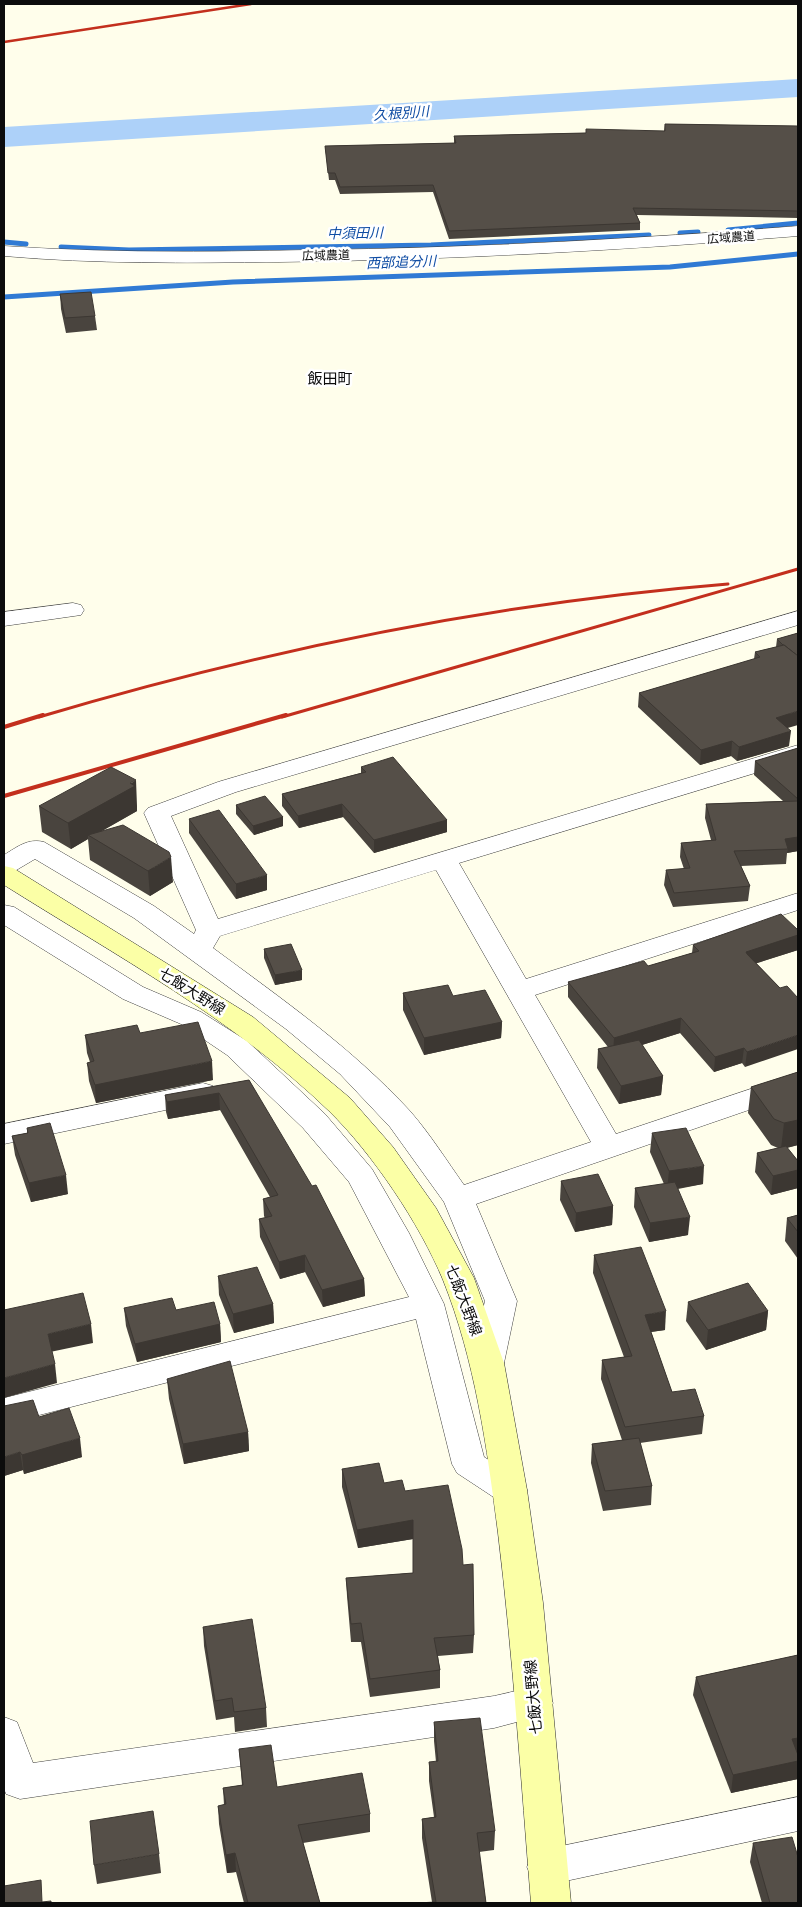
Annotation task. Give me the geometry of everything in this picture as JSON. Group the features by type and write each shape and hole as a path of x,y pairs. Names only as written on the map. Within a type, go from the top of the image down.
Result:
{"main road":[{"name":"七飯大野線","path":"8,866 243,1023 340,1105 382,1154 421,1208 458,1278 487,1362 510,1490 525,1603 549,1885"}],"street":[{"name":"広域農道","path":"4,251 118,257 434,254 540,250 798,231"},
{"path":"4,619 73,610"},
{"path":"204,940 157,813 227,787 798,618"},
{"path":"204,940 444,860 798,752"},
{"path":"8,866 35,848 144,912 204,940 296,1023 350,1067 401,1120 458,1199 500,1301 487,1362"},
{"path":"444,860 608,1146"},
{"path":"519,991 798,901"},
{"path":"4,913 133,993 191,1018 236,1048 246,1084"},
{"path":"458,1199 798,1082"},
{"path":"4,1134 246,1084 314,1121 360,1176 393,1234 428,1304 469,1464 510,1490"},
{"path":"4,1411 428,1304"},
{"path":"4,1734 20,1782 484,1713 534,1703"},
{"path":"549,1885 798,1814"}],"building":[{"path":"665,124 798,126 798,211 633,208 640,223 449,231 433,185 340,187 335,173 328,173 325,146 456,143 454,136 586,133 586,129 665,131"},
{"path":"91,292 95,316 65,318 60,294"},
{"path":"798,633 798,656 777,639"},
{"path":"784,645 798,656 798,711 776,718 791,731 739,747 732,741 701,750 639,693 760,657 755,652"},
{"path":"798,748 798,799 755,761"},
{"path":"393,757 447,820 374,840 342,804 298,816 282,794 366,772 361,767"},
{"path":"111,767 136,780 130,783 135,786 68,823 39,806"},
{"path":"265,796 283,817 253,826 236,805"},
{"path":"798,801 798,837 785,839 788,849 734,851 750,886 674,893 666,870 690,868 681,843 716,840 706,804"},
{"path":"219,810 267,875 236,884 189,819"},
{"path":"123,825 169,852 171,857 148,871 88,835"},
{"path":"781,914 798,930 798,935 746,952 780,988 787,986 798,998 798,1035 747,1052 744,1048 715,1057 681,1018 614,1038 568,982 644,961 648,966 699,951 693,945"},
{"path":"291,944 302,970 275,975 264,949"},
{"path":"448,985 453,996 485,990 502,1022 424,1038 403,993"},
{"path":"198,1022 212,1061 95,1085 87,1063 94,1061 85,1035 137,1025 140,1033"},
{"path":"639,1040 663,1076 621,1086 598,1049"},
{"path":"798,1072 798,1120 784,1123 774,1119 751,1087"},
{"path":"249,1080 312,1186 316,1185 364,1279 322,1290 305,1255 279,1262 259,1219 272,1216 263,1199 278,1195 219,1093 167,1102 165,1095"},
{"path":"50,1123 66,1175 29,1183 12,1136 28,1133 27,1128"},
{"path":"686,1128 704,1166 669,1171 652,1133"},
{"path":"786,1146 798,1161 798,1170 773,1176 757,1153"},
{"path":"598,1174 613,1206 576,1213 561,1181"},
{"path":"675,1182 690,1217 650,1223 635,1188"},
{"path":"798,1215 798,1232 787,1218"},
{"path":"641,1247 666,1311 645,1315 672,1392 695,1389 704,1416 625,1427 602,1360 632,1356 594,1255"},
{"path":"257,1267 273,1304 233,1314 218,1276"},
{"path":"748,1283 768,1311 708,1330 688,1302"},
{"path":"83,1293 91,1324 48,1334 55,1364 4,1378 4,1310"},
{"path":"172,1298 176,1310 214,1302 220,1324 135,1344 124,1308"},
{"path":"230,1361 248,1432 183,1444 167,1379"},
{"path":"33,1400 39,1417 69,1408 80,1438 22,1455 20,1452 4,1457 4,1406"},
{"path":"639,1438 652,1486 605,1491 592,1444"},
{"path":"379,1463 384,1483 402,1480 405,1491 448,1485 462,1549 463,1565 473,1564 474,1635 434,1638 440,1670 370,1679 361,1623 351,1624 346,1578 413,1573 413,1520 357,1530 342,1469"},
{"path":"252,1619 266,1708 234,1712 232,1698 215,1701 203,1627"},
{"path":"798,1655 798,1738 792,1739 798,1755 798,1761 733,1775 696,1677"},
{"path":"480,1718 495,1831 477,1833 486,1903 417,1903 436,1902 422,1819 436,1817 429,1762 438,1761 434,1722"},
{"path":"271,1745 277,1787 362,1773 370,1814 298,1825 320,1903 248,1903 235,1853 226,1855 218,1806 226,1804 223,1788 243,1785 239,1749"},
{"path":"153,1811 159,1854 94,1865 90,1821"},
{"path":"792,1837 798,1857 798,1903 770,1903 753,1843"},
{"path":"41,1880 42,1902 51,1901 51,1903 4,1903 4,1886"}],"waterway":[{"name":"久根別川","path":"4,137 798,88"},
{"name":"中須田川","path":"728,230 798,223"},
{"name":"中須田川","path":"680,233 698,232"},
{"name":"中須田川","path":"61,247 129,250 431,245 649,235"},
{"name":"中須田川","path":"4,242 26,244"},
{"name":"西部追分川","path":"4,297 233,282 670,267 798,254"}],"railway":[{"path":"4,42 251,4"},
{"path":"282,717 798,569"},
{"path":"39,717 209,671 294,650 380,632 553,603 640,592 728,584"},
{"path":"4,727 43,715"},
{"path":"4,796 286,715"}],"district":[{"name":"飯田町","path":"330,378"}]}
